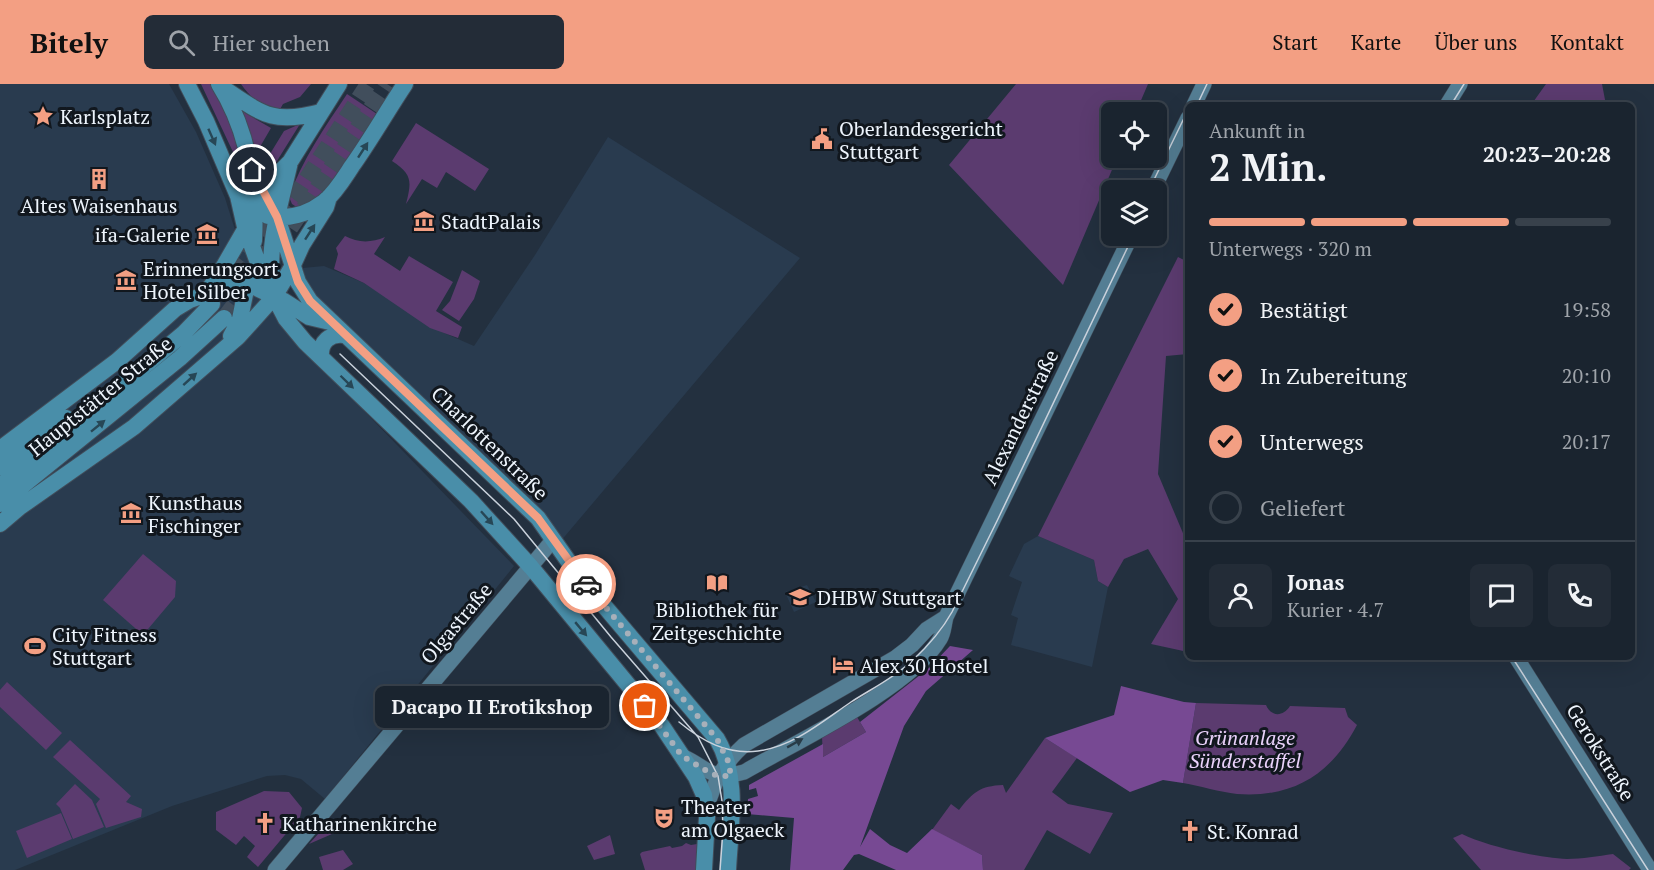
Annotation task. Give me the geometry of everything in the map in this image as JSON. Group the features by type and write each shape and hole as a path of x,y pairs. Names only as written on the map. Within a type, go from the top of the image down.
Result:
{"main road":[{"path":"187,84 238,196 253,251 290,326 471,501 531,567 662,726 700,784 706,809 704,870"},
{"path":"274,297 270,270 277,217 290,162 339,84"},
{"path":"277,217 284,218 302,213 329,197 405,84"},
{"path":"220,85 265,115 290,119 321,112"},
{"name":"Charlottenstraße","path":"220,85 240,127 260,203 277,217 292,267 310,301 538,518 579,575 712,733 723,748 726,771"},
{"path":"224,163 241,162 248,153"},
{"name":"Hauptstätter Straße","path":"0,486 183,334 208,299 245,227 276,176 290,162"},
{"path":"229,323 240,319 248,284 260,203 238,196"},
{"path":"282,197 294,212 302,213"},
{"path":"0,524 20,507 140,422 227,345 238,338 274,297 326,207 329,197"},
{"path":"208,299 230,286 248,284 284,301 309,317 331,322"},
{"path":"0,449 117,361 175,309 190,300 217,300 225,305 230,313 227,345"},
{"name":"Hauptstätter Straße","path":"0,504 180,358 229,323"},
{"path":"321,356 321,350 327,339 332,335 344,335"},
{"path":"0,466 76,411 91,410"},
{"path":"20,507 52,463"},
{"path":"726,771 731,805 728,870"}],"street":[{"path":"1195,102 1204,84"},
{"path":"1449,102 1460,84"},
{"path":"1158,180 1185,124"},
{"name":"Alexanderstraße","path":"726,771 744,772 860,706 911,672 937,645 943,636 946,617 1126,246"},
{"name":"Olgastraße","path":"275,870 553,540"},
{"name":"Alexanderstraße","path":"726,771 747,744 895,658 912,645 927,628 946,617"},
{"name":"Gerokstraße","path":"1518,660 1650,870"},
{"path":"712,733 727,742 747,744"},
{"path":"682,756 692,760 702,769 726,771 706,809"}],"shaded area":[{"path":"0,84 169,84 196,132 225,198 236,233 312,357 514,566 325,799 301,779 285,775 267,776 172,806 15,870 0,870"},
{"path":"608,137 800,258 560,542 334,316 308,287 303,268 324,266 364,283 442,332 474,346 535,255"},
{"path":"1038,536 1094,560 1098,581 1108,587 1092,667 1011,645 1018,618 1011,615 1022,582 1009,576 1024,544"},
{"name":"DHBW Stuttgart","path":"807,585 816,602 794,612 785,592"},
{"path":"950,646 973,650 926,691 904,726 860,847 870,829 890,845 907,853 932,829 982,855 983,870 896,870 859,854 854,855 843,870 790,870 794,818 747,814 748,799 758,796 756,788 749,790 749,785 823,744 823,757 866,732 860,722 929,668"},
{"path":"1121,686 1196,703 1183,783 1163,780 1130,792 1045,738 1114,715"}],"green space":[{"path":"201,84 211,84 225,108 240,153 233,152"},
{"path":"241,84 311,84 300,97 283,104 279,111 257,102"},
{"path":"1016,84 1148,84 1140,102 1101,102 1101,168 1113,168 1108,180 1101,180 1101,196 1063,285 949,165"},
{"path":"1546,84 1602,84 1605,102 1533,102"},
{"path":"347,94 380,116 321,199 298,208 292,204 289,197 294,183 315,144"},
{"path":"240,110 271,128 257,152"},
{"path":"416,123 489,169 475,191 446,172 437,188 422,179 406,204 409,179 407,174 392,161"},
{"path":"300,124 267,177 262,167 284,131"},
{"path":"345,236 365,241 385,237 374,254 400,271 409,256 453,282 436,311 462,327 458,338 430,328 364,283 334,269 338,254 336,248"},
{"path":"1178,257 1185,260 1185,354 1166,356 1158,474 1185,538 1185,651 1151,644 1178,599 1148,549 1124,559 1108,587 1098,581 1094,560 1038,536"},
{"path":"462,270 480,281 474,299 459,321 442,310 450,301"},
{"path":"143,554 176,581 175,597 143,635 103,600"},
{"path":"7,682 62,733 46,750 0,707 0,690"},
{"name":"Grünanlage Sünderstaffel","path":"1196,703 1266,705 1271,712 1277,714 1281,714 1290,706 1345,708 1348,717 1357,725 1335,757 1309,779 1276,792 1237,794 1183,783"},
{"path":"857,717 866,732 823,757 822,737"},
{"path":"1045,738 1077,758 1052,792 1068,804 1113,813 1090,854 1047,830 1024,870 983,870 982,855 932,830 951,804 959,810 973,794 988,787 1003,785 1006,793"},
{"path":"70,740 131,796 126,802 142,809 141,817 106,828 96,804 100,799 53,757"},
{"path":"75,784 92,800 104,827 73,839 60,808 56,804"},
{"path":"264,791 289,792 302,808 300,817 258,867 247,857 255,846 244,836 236,845 216,830 216,812"},
{"path":"61,813 72,839 27,858 16,831"},
{"path":"343,819 355,824 309,844 330,821"},
{"path":"1462,834 1498,847 1555,858 1567,859 1613,854 1631,868 1629,870 1481,870 1453,838"},
{"path":"610,835 615,854 594,860 587,846"},
{"path":"686,843 697,844 697,870 645,870 640,854 642,852 682,846"},
{"path":"343,850 353,864 343,870 323,870 319,857"}],"tunnel":[{"path":"220,294 299,190 368,84"},
{"path":"277,248 387,84"},
{"path":"224,318 247,288"}],"tram line":[{"path":"1198,102 1207,84"},
{"path":"1453,102 1464,84"},
{"path":"1154,180 1185,116"},
{"path":"679,722 706,741 725,749 747,752 771,749 795,739 898,673 923,650 952,612 1128,246"},
{"path":"340,354 514,519 611,637 698,737 718,776 723,830 720,870"},
{"path":"1514,660 1648,870"}],"way so far":[{"path":"586,584 717,739 728,761 731,776 718,776 710,773 682,756 645,706"}],"place":[{"name":"Karlsplatz","path":"43,116"},
{"name":"Oberlandesgericht Stuttgart","path":"822,139"},
{"name":"Altes Waisenhaus","path":"99,179"},
{"name":"StadtPalais","path":"424,221"},
{"name":"ifa-Galerie","path":"207,234"},
{"name":"Erinnerungsort Hotel Silber","path":"126,280"},
{"name":"Kunsthaus Fischinger","path":"131,513"},
{"name":"Bibliothek für Zeitgeschichte","path":"717,583"},
{"name":"DHBW Stuttgart","path":"800,597"},
{"name":"City Fitness Stuttgart","path":"35,646"},
{"name":"Alex 30 Hostel","path":"843,665"},
{"name":"Dacapo II Erotikshop","path":"645,706"},
{"name":"Theater am Olgaeck","path":"664,818"},
{"name":"Katharinenkirche","path":"265,823"},
{"name":"St. Konrad","path":"1190,831"}],"route":[{"path":"252,170 277,217 292,267 310,301 538,518 586,584"}]}
